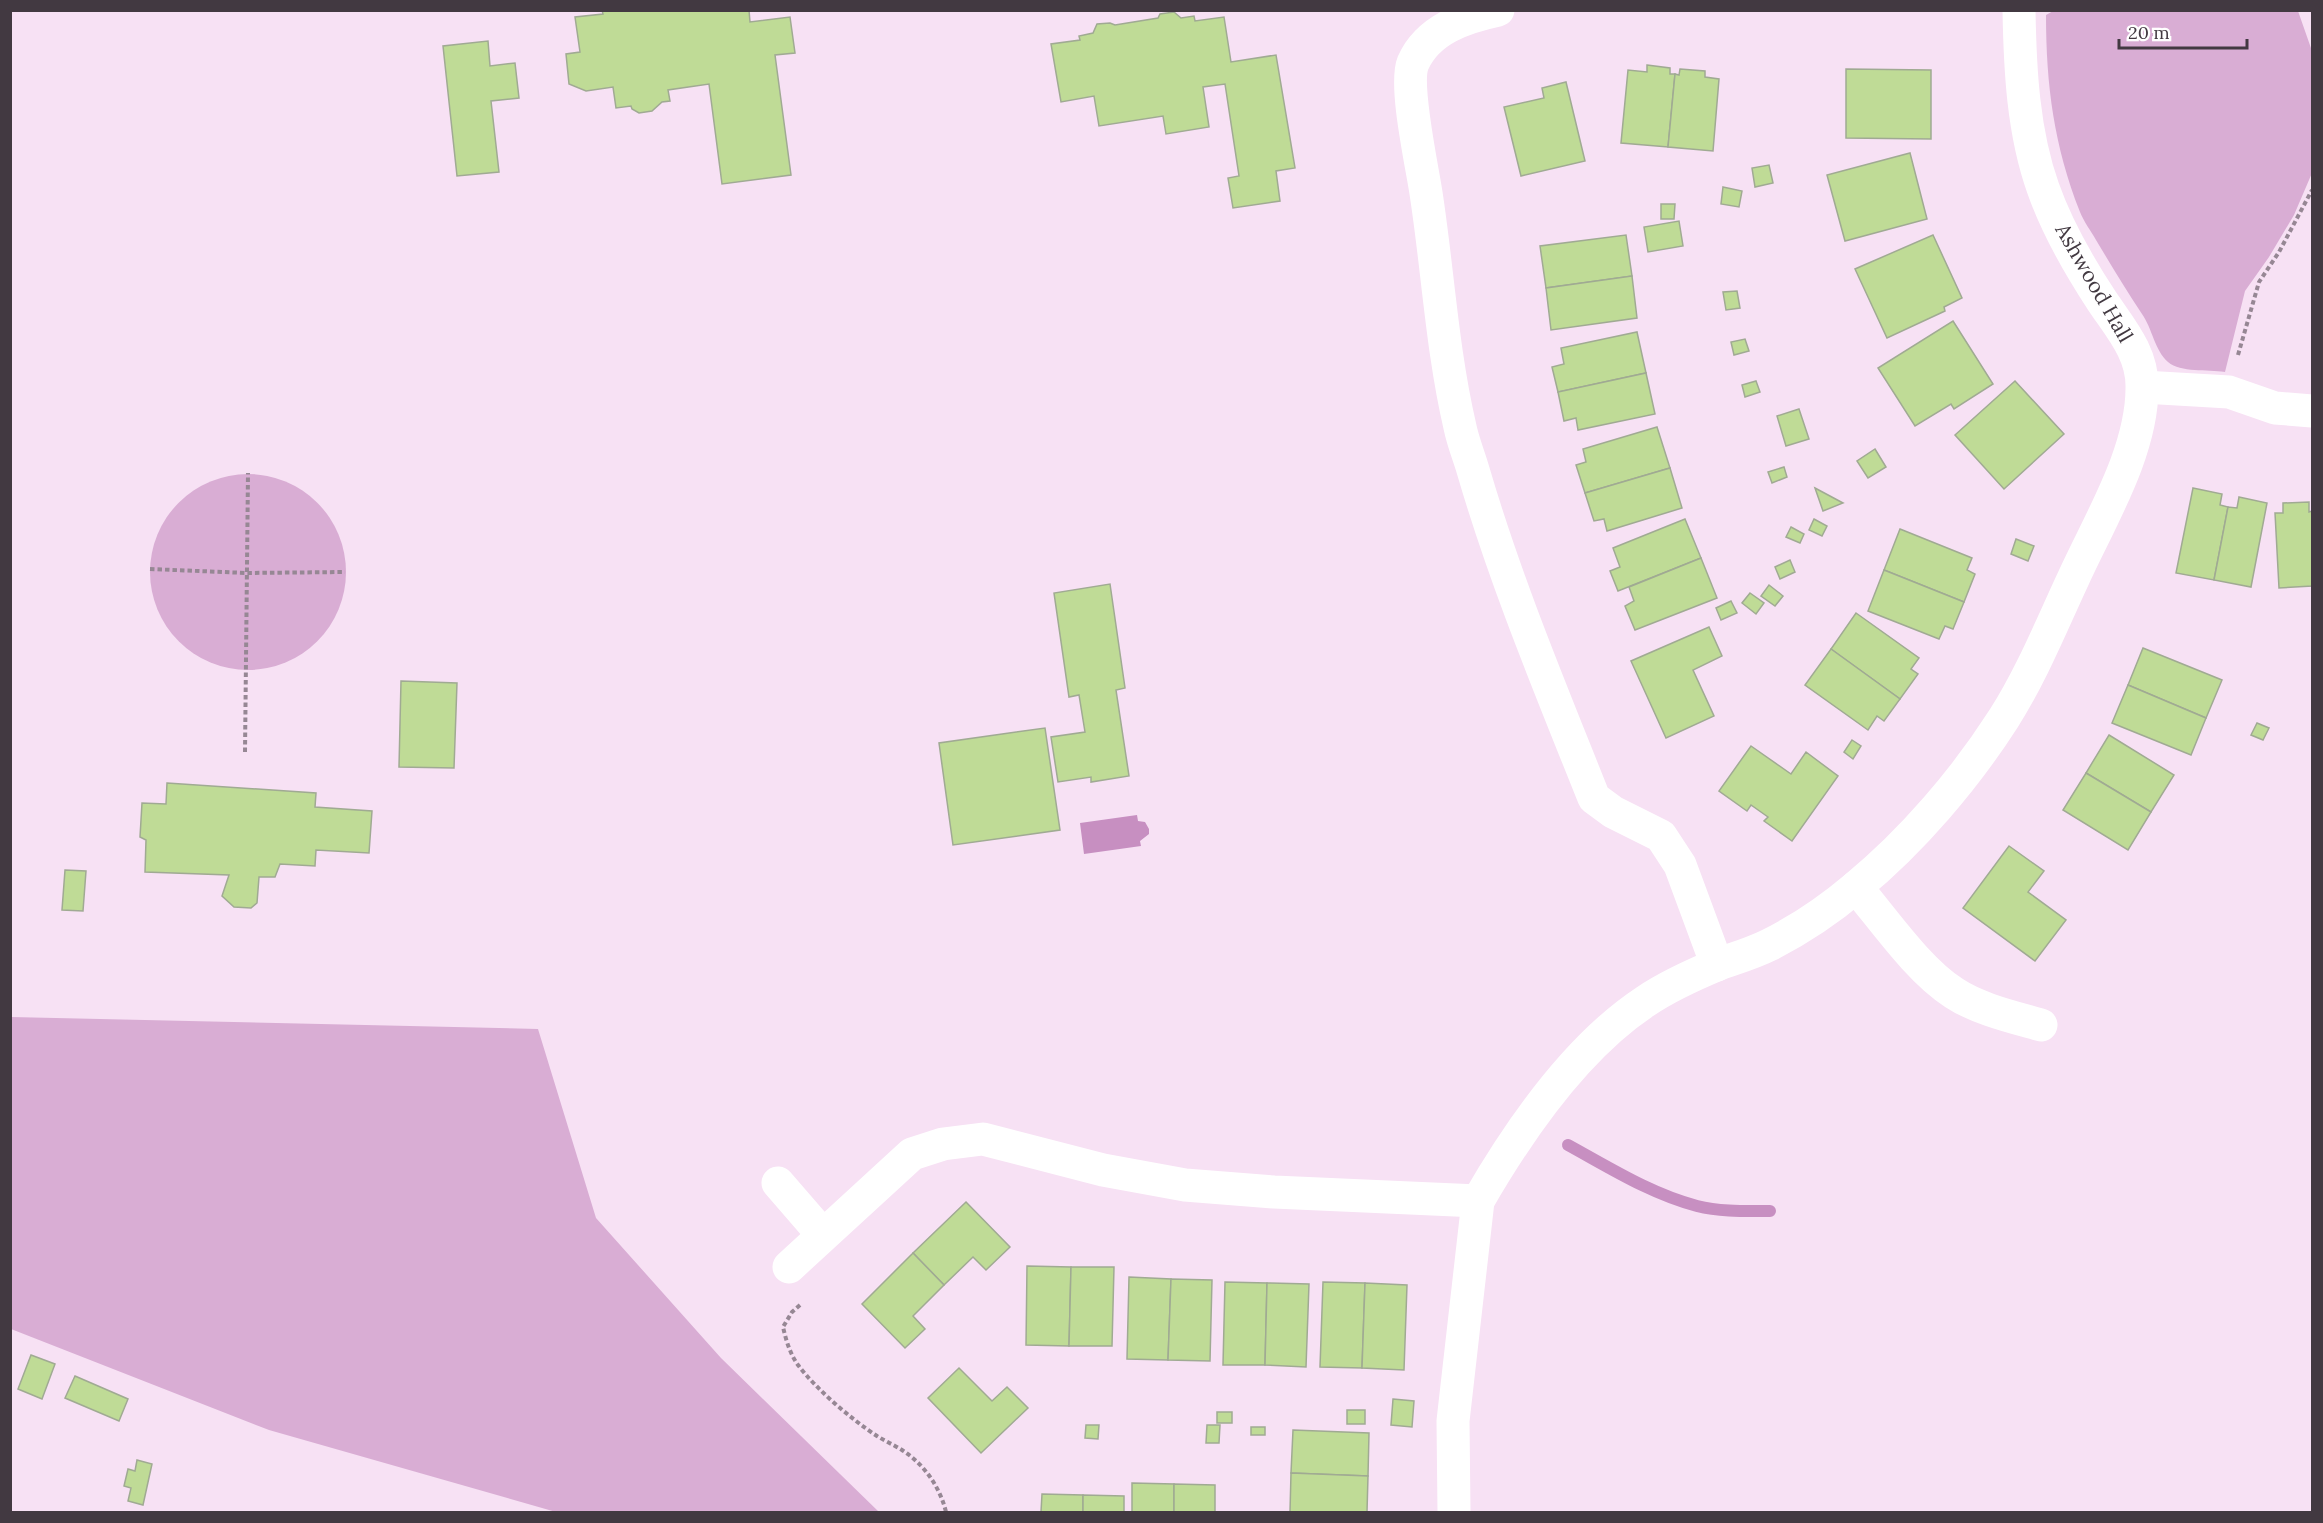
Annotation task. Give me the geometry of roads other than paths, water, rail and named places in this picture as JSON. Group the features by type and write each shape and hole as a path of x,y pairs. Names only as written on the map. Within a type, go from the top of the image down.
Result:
{"street":[{"name":"Ashwood Hall","path":"2019,10 2024,99 2031,149 2043,190 2069,247 2103,303 2122,327 2137,357 2143,387"},
{"path":"1487,12 1447,26 1426,44 1413,64 1410,85 1427,201 1443,339 1460,430 1487,522 1527,633 1594,798 1613,812 1661,836 1680,865 1717,965"},
{"path":"1454,1512 1453,1421 1478,1201 1533,1116 1594,1044 1645,1001 1717,965 1767,947 1816,916 1856,887 1922,825 1977,757 2005,717 2033,663 2133,449 2143,387 2229,392 2275,408 2313,411"},
{"path":"1856,887 1922,965 1954,993 1993,1010 2041,1025"},
{"path":"789,1267 912,1154 943,1144 983,1139 1103,1170 1185,1185 1274,1192 1478,1201"},
{"path":"778,1182 823,1235"}],"waterway":[{"path":"1568,1145 1631,1180 1680,1201 1715,1209 1770,1211"}]}
